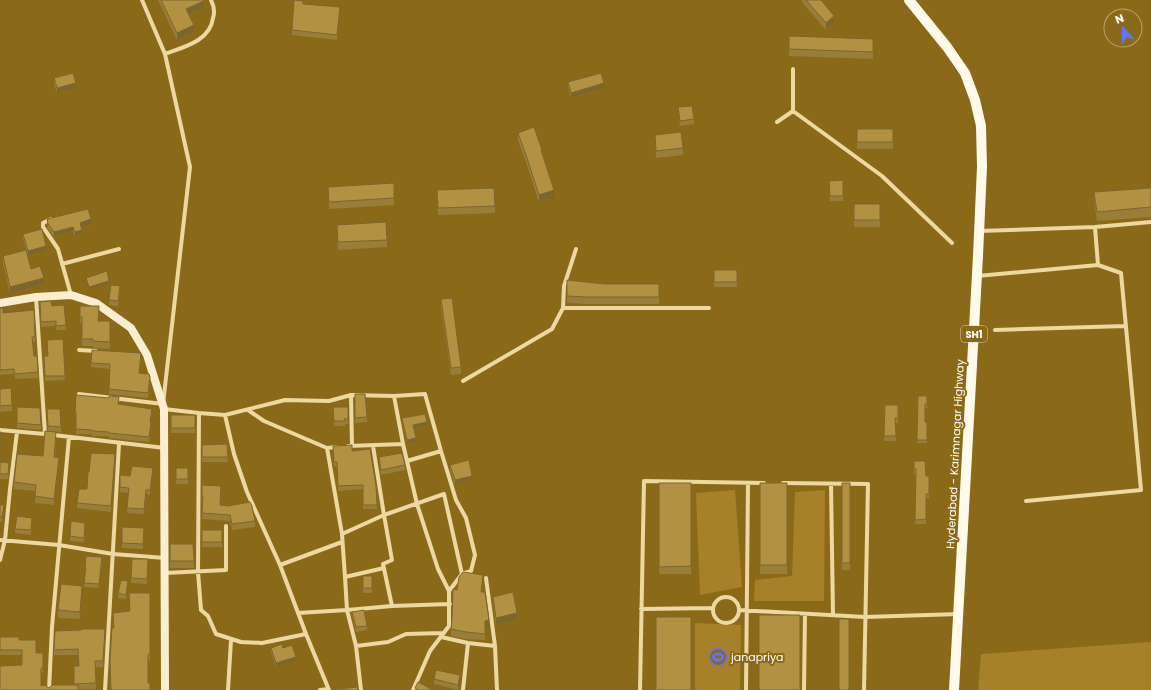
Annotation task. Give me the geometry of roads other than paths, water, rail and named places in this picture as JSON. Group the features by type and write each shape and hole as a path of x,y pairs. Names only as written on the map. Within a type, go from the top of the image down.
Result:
{"main road":[{"name":"Hyderabad - Karimnagar Highway","path":"909,0 947,47 965,73 975,100 981,126 982,167 977,276 954,690"},
{"path":"0,302 36,297 71,295 96,303 131,328 143,354 164,406 165,690"}],"street":[{"path":"142,0 166,54 190,167 164,406"},
{"path":"166,54 190,45 203,37 209,30 213,22 215,12 211,0"},
{"path":"793,69 794,111"},
{"path":"777,122 794,111"},
{"path":"794,111 882,176 952,243"},
{"path":"57,218 46,221 43,223 43,227 58,249 71,295"},
{"path":"979,231 1095,227 1151,222"},
{"path":"1095,227 1098,265"},
{"path":"62,264 119,249"},
{"path":"463,381 552,329 563,308 564,286 576,249"},
{"path":"977,276 1098,265 1121,273 1141,490 1026,501"},
{"path":"36,297 45,434"},
{"path":"563,308 709,308"},
{"path":"995,330 1126,326"},
{"path":"79,350 102,352"},
{"path":"79,394 164,406 199,413 225,415 285,400 329,401 351,395 394,396 425,394 456,500 466,518 475,555 471,571 462,574 449,591"},
{"path":"351,395 352,446"},
{"path":"394,396 417,504 438,569 449,591 450,604 448,626 430,651 413,690"},
{"path":"248,410 264,421 327,448 340,447"},
{"path":"199,413 198,572 201,610 208,616 216,634 231,640 262,643 306,634"},
{"path":"225,415 234,454 247,492 280,565 329,689 320,690"},
{"path":"0,430 165,448"},
{"path":"0,560 5,540 17,432"},
{"path":"49,690 51,642 69,438"},
{"path":"105,690 119,444"},
{"path":"346,446 403,444"},
{"path":"373,446 392,560 383,564 392,606"},
{"path":"327,448 342,534 347,610 356,646 361,690"},
{"path":"408,461 441,451"},
{"path":"640,690 644,481 770,483"},
{"path":"746,690 748,483"},
{"path":"778,483 868,484 864,690"},
{"path":"831,484 833,615"},
{"path":"342,534 384,515 444,494 462,574"},
{"path":"165,573 226,570 226,526"},
{"path":"0,540 59,545 113,554 165,558"},
{"path":"280,565 342,542"},
{"path":"346,577 384,568"},
{"path":"486,578 495,646 497,690"},
{"path":"727,596 736,601 739,610 735,620 725,624 715,619 712,608 717,599 727,596"},
{"path":"298,613 392,606 450,604"},
{"path":"641,609 712,608"},
{"path":"739,610 865,617 959,614"},
{"path":"804,690 806,614"},
{"path":"356,646 388,642 406,634 442,635 468,643 495,646"},
{"path":"228,690 231,640"},
{"path":"463,690 468,643"}],"place":[{"name":"janapriya","path":"718,657"}]}
